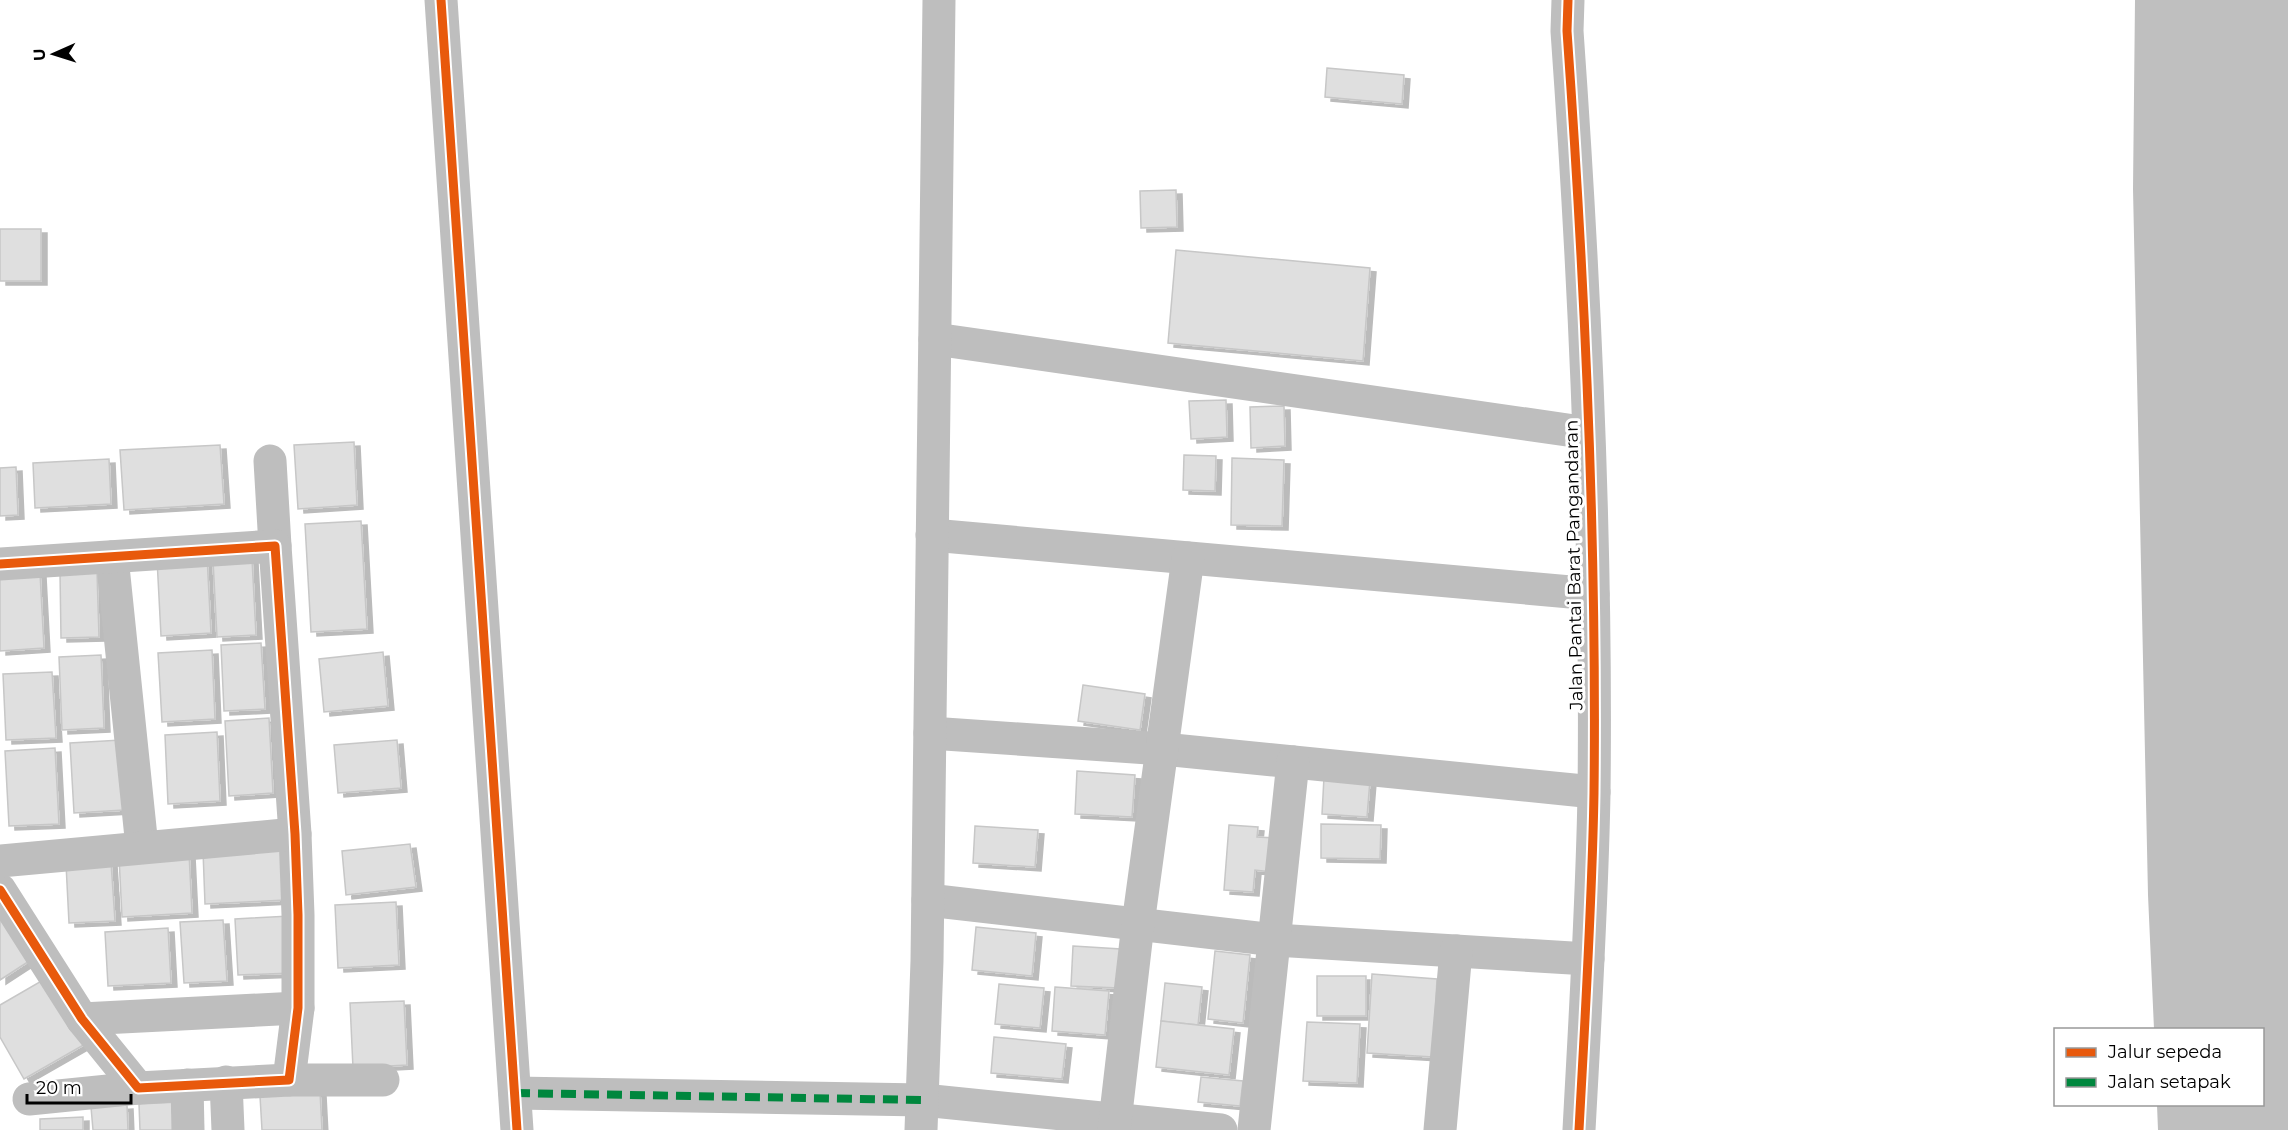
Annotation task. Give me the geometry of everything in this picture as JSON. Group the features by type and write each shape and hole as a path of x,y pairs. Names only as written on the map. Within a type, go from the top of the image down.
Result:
{"street":[{"path":"441,0 517,1130"},
{"path":"922,1115 928,900 939,0"},
{"name":"Jalan Pantai Barat Pangandaran","path":"1568,0 1582,253 1593,594 1594,792 1579,1130"},
{"path":"935,339 1588,433"},
{"path":"270,461 295,834 298,1008 289,1080"},
{"path":"932,534 1593,594"},
{"path":"0,564 275,546"},
{"path":"112,557 142,848"},
{"path":"1115,1125 1138,924 1188,558"},
{"path":"930,733 1163,748 1594,792"},
{"path":"1254,1130 1293,762"},
{"path":"0,861 295,834"},
{"path":"0,890 82,1019 138,1088"},
{"path":"928,900 1275,940 1588,959"},
{"path":"1440,1130 1456,951"},
{"path":"82,1019 298,1008"},
{"path":"29,1098 226,1082 383,1080"},
{"path":"226,1082 228,1130"},
{"path":"187,1085 188,1130"},
{"path":"514,1093 1221,1130"}],"shaded area":[{"path":"2135,0 2288,0 2288,1130 2158,1130 2157,1106 2264,1106 2264,1028 2154,1028 2148,895 2133,189"}],"building":[{"path":"1327,68 1404,75 1402,104 1325,97"},
{"path":"1176,190 1177,227 1141,228 1140,191"},
{"path":"0,229 41,229 41,281 0,281"},
{"path":"1176,250 1370,268 1363,361 1168,343"},
{"path":"1226,400 1227,437 1191,439 1189,401"},
{"path":"1284,406 1285,446 1251,448 1250,407"},
{"path":"354,442 357,505 298,509 294,445"},
{"path":"220,445 224,504 124,510 120,450"},
{"path":"1184,455 1216,456 1215,491 1183,490"},
{"path":"1232,458 1284,460 1282,526 1231,525"},
{"path":"109,459 111,504 35,508 33,463"},
{"path":"16,467 18,515 0,516 0,468"},
{"path":"361,521 367,629 311,632 305,524"},
{"path":"207,556 211,633 161,636 157,559"},
{"path":"252,559 256,635 217,637 213,561"},
{"path":"97,572 99,637 61,638 60,573"},
{"path":"40,573 44,648 0,651 0,575"},
{"path":"261,643 265,709 224,711 221,645"},
{"path":"212,650 215,719 162,722 158,653"},
{"path":"383,652 388,706 324,712 319,659"},
{"path":"101,655 104,728 62,730 59,657"},
{"path":"52,672 56,738 6,740 3,674"},
{"path":"1083,685 1145,694 1140,730 1078,721"},
{"path":"269,718 273,793 229,796 225,721"},
{"path":"217,732 220,801 168,804 165,735"},
{"path":"121,740 124,810 74,813 70,743"},
{"path":"397,740 401,788 338,793 334,745"},
{"path":"55,748 59,824 9,826 5,751"},
{"path":"1077,771 1135,775 1132,817 1075,814"},
{"path":"1324,777 1370,780 1367,817 1322,814"},
{"path":"1321,824 1381,825 1380,859 1321,858"},
{"path":"1229,825 1258,827 1257,837 1276,838 1273,872 1255,870 1253,892 1224,890"},
{"path":"975,826 1038,830 1035,867 973,863"},
{"path":"410,844 416,887 346,895 342,851"},
{"path":"282,846 285,900 205,904 203,851"},
{"path":"189,853 192,913 122,917 119,857"},
{"path":"111,862 115,921 69,923 66,864"},
{"path":"0,900 37,956 0,980"},
{"path":"396,902 399,965 338,968 335,905"},
{"path":"290,916 293,973 238,975 235,919"},
{"path":"223,920 227,981 184,983 180,922"},
{"path":"976,927 1036,933 1032,976 972,970"},
{"path":"168,928 171,983 108,986 105,932"},
{"path":"1073,946 1121,949 1119,988 1071,986"},
{"path":"1215,951 1250,955 1243,1023 1208,1019"},
{"path":"1372,974 1437,979 1433,1057 1367,1053"},
{"path":"50,976 87,1043 24,1079 0,1037 0,1005"},
{"path":"1317,976 1366,976 1366,1016 1317,1016"},
{"path":"1165,983 1202,987 1198,1025 1161,1021"},
{"path":"999,984 1044,988 1040,1028 995,1024"},
{"path":"1055,987 1109,991 1105,1035 1052,1031"},
{"path":"404,1001 407,1065 353,1068 350,1003"},
{"path":"1161,1021 1234,1029 1229,1075 1156,1067"},
{"path":"1307,1022 1360,1024 1357,1083 1303,1081"},
{"path":"994,1037 1066,1044 1062,1079 991,1073"},
{"path":"1201,1077 1243,1081 1240,1106 1198,1102"},
{"path":"320,1092 322,1130 262,1130 260,1096"},
{"path":"179,1102 181,1130 140,1130 139,1104"},
{"path":"127,1105 128,1130 93,1130 91,1107"},
{"path":"83,1117 83,1130 40,1130 40,1119"}],"marked path":[{"path":"515,1093 923,1100"}],"cycle path":[{"path":"441,0 517,1130"},
{"path":"1568,0 1567,31 1588,412 1594,602 1593,835 1579,1130"},
{"path":"0,564 275,546 295,834 298,915 298,1008 289,1080 138,1088 82,1019 0,890"}]}
